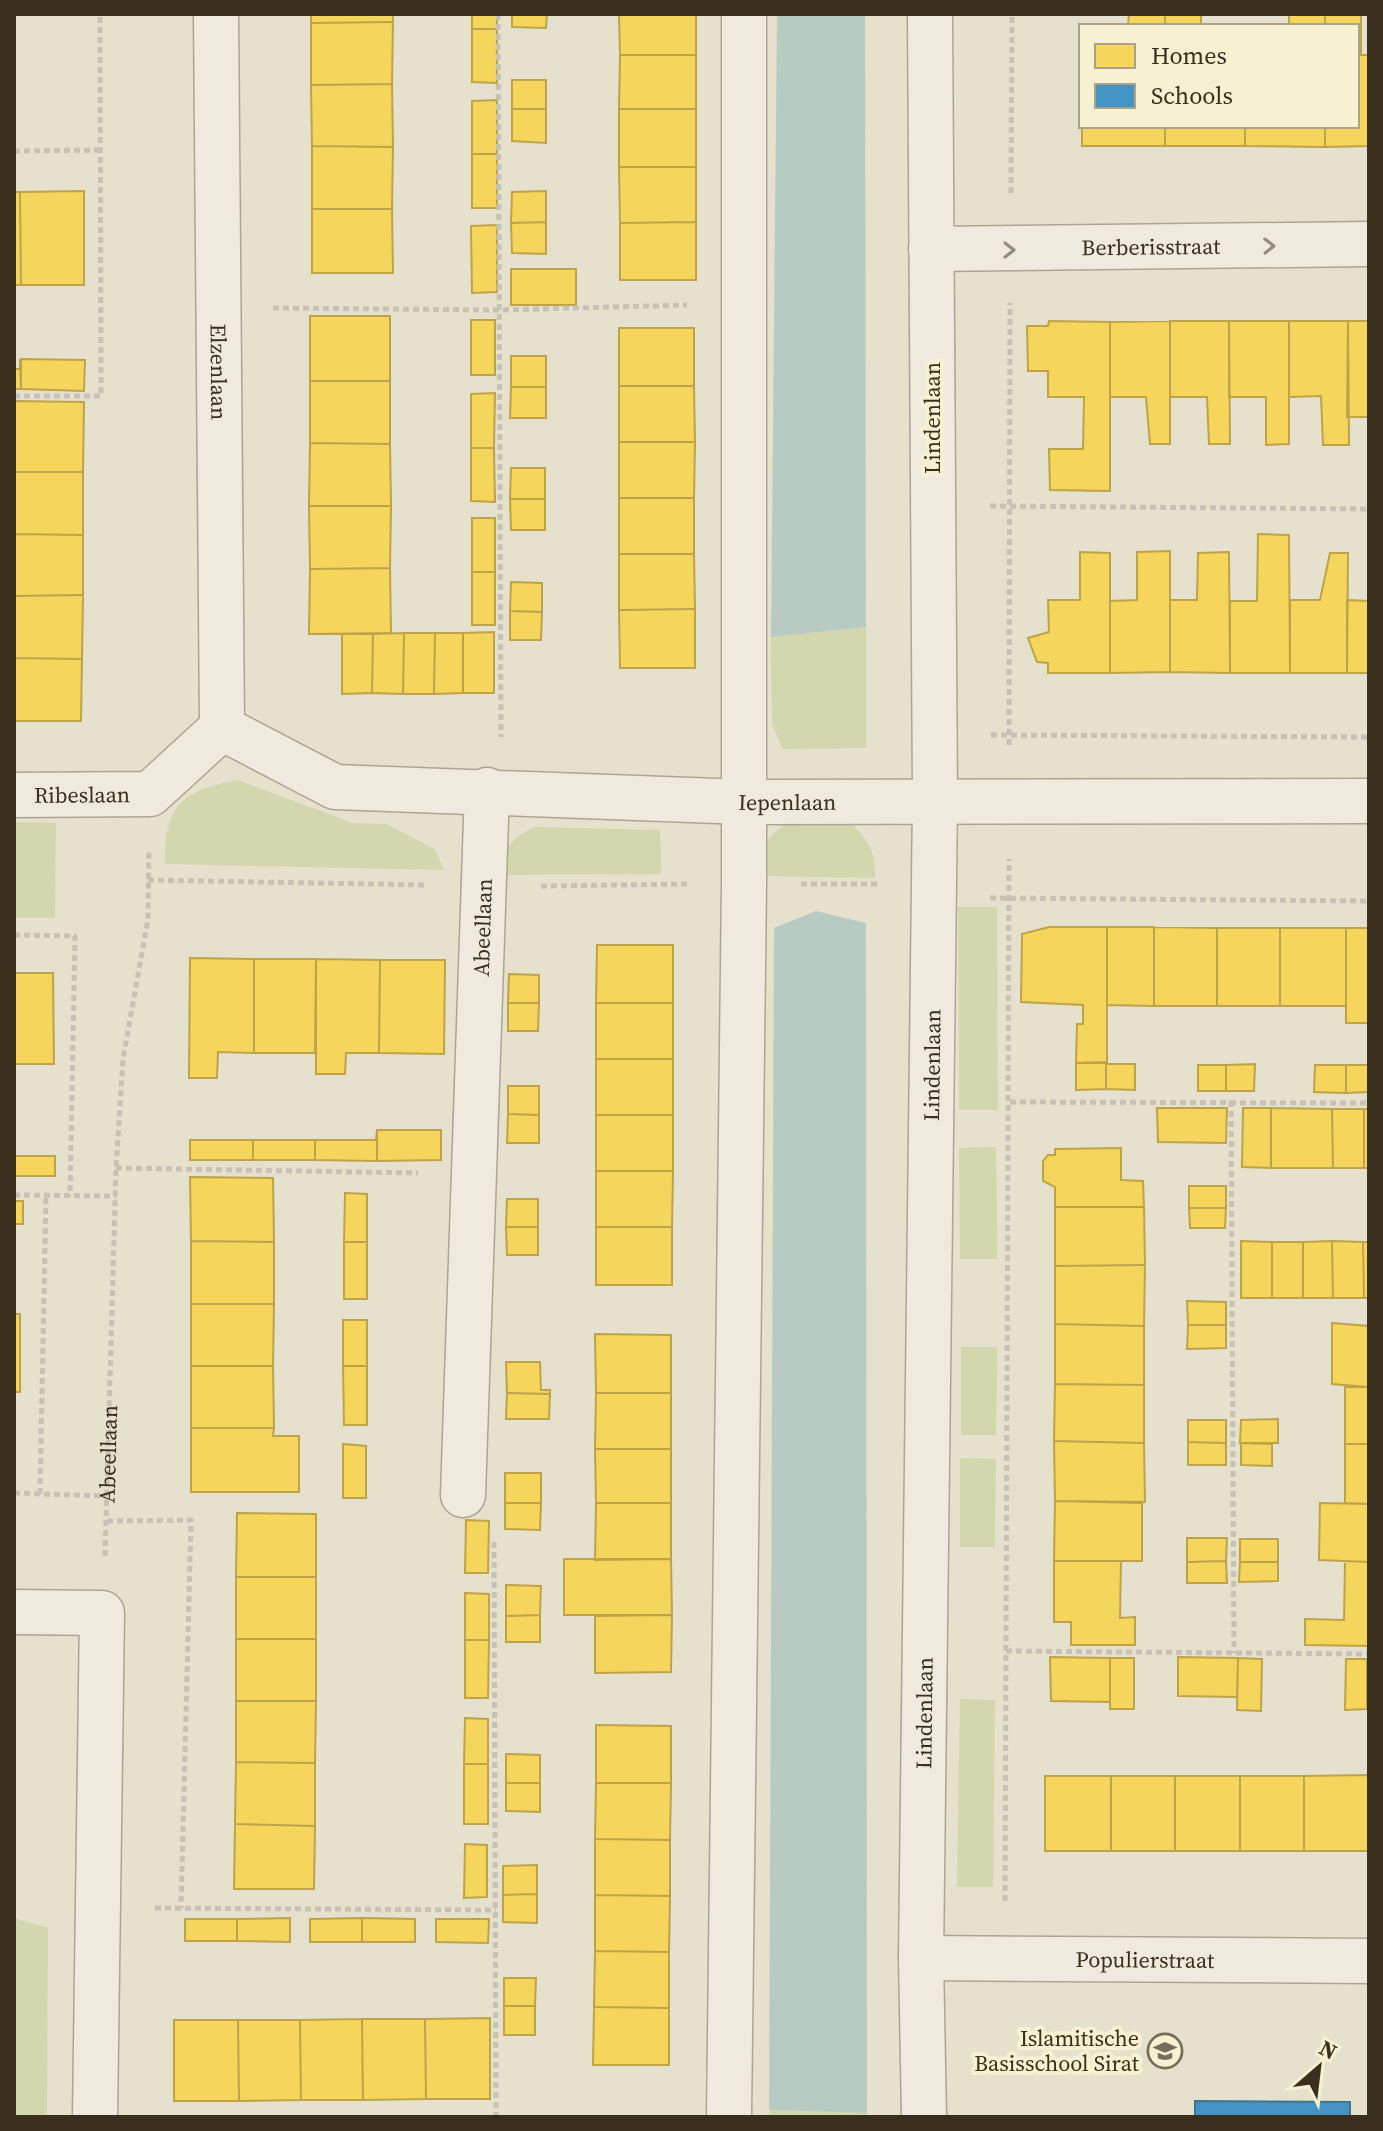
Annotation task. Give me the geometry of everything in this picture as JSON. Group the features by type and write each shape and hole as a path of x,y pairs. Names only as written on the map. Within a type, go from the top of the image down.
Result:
{"street":[{"name":"Elzenlaan","path":"216,14 222,728"},
{"path":"729,2117 745,802 744,14"},
{"name":"Lindenlaan","path":"924,2117 921,1958 935,800 930,14"},
{"name":"Berberisstraat","path":"931,249 1369,244"},
{"name":"Iepenlaan","path":"222,728 335,787 494,790 745,802 1369,801"},
{"name":"Ribeslaan","path":"14,795 150,794 222,728"},
{"name":"Abeellaan","path":"463,1495 494,790"},
{"path":"14,1612 102,1613 95,2117"},
{"name":"Populierstraat","path":"921,1958 1369,1961"}],"path":[{"path":"14,396 101,396 100,14"},
{"path":"494,790 502,310 498,14"},
{"path":"1005,1958 1012,14"},
{"path":"14,151 101,150"},
{"path":"217,308 502,310 744,303"},
{"path":"933,506 1369,509"},
{"path":"934,734 1369,737"},
{"name":"Abeellaan","path":"102,1613 116,1168 123,1059 148,919 150,794"},
{"path":"933,898 1369,901"},
{"path":"14,935 75,936 70,1196"},
{"path":"1231,1101 1234,1653"},
{"path":"1010,1102 1369,1103"},
{"path":"116,1168 475,1174"},
{"path":"40,1494 46,1194"},
{"path":"14,1195 116,1196"},
{"path":"14,1493 106,1496"},
{"path":"463,1495 494,1511 496,2117"},
{"path":"107,1521 191,1520 181,1908"},
{"path":"1006,1651 1369,1654"},
{"path":"98,1908 496,1910"}],"green space":[{"path":"866,627 866,748 783,749 772,724 771,637"},
{"path":"237,780 353,823 386,824 435,849 444,870 165,864 168,828 180,804 202,789"},
{"path":"794,819 846,819 869,845 874,859 875,878 757,876 766,842"},
{"path":"14,822 56,823 55,918 14,918"},
{"path":"534,827 660,830 661,874 498,875 509,846"},
{"path":"958,907 997,907 998,1110 959,1110"},
{"path":"996,1147 997,1259 960,1259 959,1148"},
{"path":"961,1347 997,1347 996,1435 961,1435"},
{"path":"960,1458 996,1459 995,1547 960,1547"},
{"path":"960,1699 995,1700 993,1887 957,1887"},
{"path":"14,1918 48,1928 47,2117 14,2117"},
{"path":"769,2110 867,2113 867,2117 769,2117"}],"shaded area":[{"path":"777,14 865,14 866,627 771,637"},
{"path":"816,911 866,923 867,2113 769,2110 774,928"}],"building: Homes":[{"path":"311,14 393,14 393,22 311,23"},
{"path":"472,14 497,14 497,29 472,29"},
{"path":"512,14 547,14 546,28 512,27"},
{"path":"619,14 696,14 696,55 620,55"},
{"path":"1129,14 1165,14 1165,24 1128,24"},
{"path":"1165,14 1201,14 1201,24 1165,24"},
{"path":"1289,14 1325,14 1325,24 1289,24"},
{"path":"1325,14 1361,14 1361,55 1369,55 1369,146 1325,147 1325,128 1359,128 1359,24 1325,24"},
{"path":"393,22 392,84 311,85 311,23"},
{"path":"472,29 497,29 497,83 472,82"},
{"path":"620,55 696,55 696,109 619,109"},
{"path":"512,80 546,80 546,109 512,109"},
{"path":"392,84 393,147 312,146 311,85"},
{"path":"497,100 497,154 472,154 472,101"},
{"path":"512,109 546,109 546,143 512,141"},
{"path":"619,109 696,109 696,167 619,167"},
{"path":"1082,128 1165,128 1165,146 1082,146"},
{"path":"1165,128 1245,128 1245,146 1165,146"},
{"path":"1245,128 1325,128 1325,147 1245,146"},
{"path":"312,146 393,147 392,209 312,209"},
{"path":"472,154 497,154 497,208 472,208"},
{"path":"619,167 696,167 696,222 620,223"},
{"path":"84,191 84,285 21,285 20,192"},
{"path":"546,191 546,222 511,223 512,192"},
{"path":"14,192 20,192 21,285 14,285"},
{"path":"312,209 392,209 393,273 312,273"},
{"path":"546,222 546,254 512,253 511,223"},
{"path":"696,222 696,280 620,280 620,223"},
{"path":"497,225 497,292 472,293 471,226"},
{"path":"511,269 576,269 576,305 511,305"},
{"path":"310,316 390,316 390,381 310,381"},
{"path":"471,320 495,320 495,375 471,375"},
{"path":"1049,321 1110,322 1110,491 1050,490 1049,449 1083,449 1084,397 1048,397 1048,371 1028,371 1027,326 1048,326"},
{"path":"1170,321 1229,321 1230,444 1209,444 1207,397 1170,397"},
{"path":"1170,321 1170,444 1150,444 1146,397 1110,397 1110,322"},
{"path":"1229,321 1289,321 1289,444 1266,445 1266,397 1229,397"},
{"path":"1289,321 1348,321 1349,445 1323,445 1321,396 1289,397"},
{"path":"1348,321 1369,321 1369,417 1347,417"},
{"path":"619,328 694,328 694,386 619,386"},
{"path":"511,356 546,356 546,387 511,387"},
{"path":"20,359 21,389 14,389 14,369 20,369"},
{"path":"21,359 85,360 84,391 21,389"},
{"path":"310,381 390,381 390,444 310,443"},
{"path":"619,386 694,386 695,442 619,442"},
{"path":"511,387 546,387 546,418 510,418"},
{"path":"495,393 494,448 471,448 471,394"},
{"path":"14,401 84,402 83,472 14,472"},
{"path":"619,442 695,442 694,498 619,498"},
{"path":"310,443 390,444 391,506 309,506"},
{"path":"471,448 494,448 495,502 471,501"},
{"path":"511,468 545,468 545,499 510,499"},
{"path":"14,472 83,472 83,535 14,534"},
{"path":"619,498 694,498 694,554 619,554"},
{"path":"510,499 545,499 545,530 511,530"},
{"path":"309,506 391,506 390,568 310,569"},
{"path":"472,518 495,518 495,572 472,572"},
{"path":"14,534 83,535 83,595 14,596"},
{"path":"1258,534 1289,535 1290,673 1230,673 1230,601 1257,601"},
{"path":"1170,551 1170,672 1110,673 1110,601 1137,600 1137,552"},
{"path":"1080,552 1110,553 1110,673 1048,673 1048,663 1037,662 1028,638 1049,632 1048,600 1080,600"},
{"path":"1229,552 1230,673 1170,672 1170,600 1197,600 1198,553"},
{"path":"1330,553 1348,553 1347,673 1290,673 1290,600 1320,600"},
{"path":"619,554 694,554 695,609 619,610"},
{"path":"390,568 391,633 309,634 310,569"},
{"path":"472,572 495,572 495,625 472,625"},
{"path":"511,582 542,583 542,612 510,611"},
{"path":"83,595 82,659 14,658 14,596"},
{"path":"1347,600 1369,601 1369,673 1347,673"},
{"path":"695,609 695,668 620,668 619,610"},
{"path":"510,611 542,612 541,640 510,640"},
{"path":"494,632 494,693 463,693 463,633"},
{"path":"404,633 435,633 434,694 403,694"},
{"path":"404,633 403,694 372,693 373,634"},
{"path":"435,633 463,633 463,693 434,694"},
{"path":"342,634 373,634 372,693 342,694"},
{"path":"14,658 82,659 81,721 14,721"},
{"path":"1049,927 1107,927 1107,1063 1076,1063 1077,1024 1083,1024 1083,1005 1021,1002 1022,934"},
{"path":"1107,927 1154,927 1154,1006 1107,1005"},
{"path":"1154,927 1217,928 1217,1006 1154,1006"},
{"path":"1217,928 1280,928 1280,1006 1217,1006"},
{"path":"1280,928 1346,928 1346,1006 1280,1006"},
{"path":"1346,928 1369,928 1369,1023 1346,1023"},
{"path":"597,945 673,945 673,1003 596,1003"},
{"path":"190,958 254,959 254,1053 218,1052 217,1078 189,1078"},
{"path":"254,959 316,959 315,1053 254,1053"},
{"path":"316,959 380,960 379,1053 346,1053 345,1074 316,1074"},
{"path":"380,960 445,960 444,1054 379,1053"},
{"path":"14,973 53,973 54,1064 14,1064"},
{"path":"509,974 539,975 539,1003 508,1003"},
{"path":"508,1003 539,1003 538,1031 508,1031"},
{"path":"596,1003 673,1003 673,1059 596,1059"},
{"path":"596,1059 673,1059 673,1115 596,1115"},
{"path":"1106,1062 1106,1089 1076,1090 1076,1063"},
{"path":"1106,1064 1135,1064 1135,1090 1106,1089"},
{"path":"1255,1064 1254,1091 1226,1091 1226,1065"},
{"path":"1198,1065 1226,1065 1226,1091 1198,1091"},
{"path":"1315,1065 1346,1065 1346,1093 1314,1092"},
{"path":"1346,1065 1369,1065 1369,1092 1346,1093"},
{"path":"508,1086 539,1086 539,1115 508,1114"},
{"path":"1157,1108 1227,1108 1226,1143 1158,1142"},
{"path":"1243,1108 1271,1108 1271,1168 1242,1167"},
{"path":"1271,1108 1332,1109 1333,1168 1271,1168"},
{"path":"1332,1109 1364,1109 1364,1168 1333,1168"},
{"path":"1364,1109 1369,1109 1369,1168 1364,1168"},
{"path":"508,1114 539,1115 539,1143 507,1143"},
{"path":"596,1115 673,1115 673,1171 596,1171"},
{"path":"377,1130 441,1130 441,1160 377,1161"},
{"path":"377,1130 377,1161 315,1160 315,1140 376,1140"},
{"path":"190,1140 253,1140 253,1160 190,1160"},
{"path":"253,1140 315,1140 315,1160 253,1160"},
{"path":"1121,1148 1121,1180 1143,1181 1144,1207 1055,1207 1055,1187 1043,1181 1043,1161 1048,1155 1055,1155 1055,1149"},
{"path":"14,1156 55,1156 55,1176 14,1176"},
{"path":"596,1171 673,1171 672,1227 596,1227"},
{"path":"190,1177 273,1178 274,1242 191,1241"},
{"path":"1189,1186 1226,1186 1226,1208 1189,1208"},
{"path":"345,1193 367,1194 367,1242 344,1242"},
{"path":"507,1199 538,1199 538,1227 506,1227"},
{"path":"14,1201 23,1201 23,1224 14,1224"},
{"path":"1055,1207 1144,1207 1145,1265 1055,1266"},
{"path":"1189,1208 1226,1208 1225,1228 1190,1228"},
{"path":"506,1227 538,1227 538,1255 507,1255"},
{"path":"596,1227 672,1227 672,1285 596,1285"},
{"path":"191,1241 274,1242 274,1304 191,1304"},
{"path":"1241,1241 1272,1242 1272,1298 1241,1298"},
{"path":"1332,1241 1333,1298 1303,1298 1303,1242"},
{"path":"1332,1241 1363,1242 1364,1298 1333,1298"},
{"path":"344,1242 367,1242 367,1299 344,1299"},
{"path":"1272,1242 1303,1242 1303,1298 1272,1298"},
{"path":"1363,1242 1369,1242 1369,1298 1364,1298"},
{"path":"1145,1265 1144,1326 1055,1324 1055,1266"},
{"path":"1187,1301 1226,1302 1226,1325 1188,1325"},
{"path":"191,1304 274,1304 273,1366 191,1366"},
{"path":"14,1314 20,1314 20,1392 14,1392"},
{"path":"343,1320 367,1320 367,1366 343,1366"},
{"path":"1332,1323 1369,1326 1369,1387 1332,1384"},
{"path":"1055,1324 1144,1326 1144,1385 1055,1384"},
{"path":"1188,1325 1226,1325 1226,1348 1187,1349"},
{"path":"595,1334 671,1335 671,1393 596,1393"},
{"path":"506,1362 540,1362 541,1390 550,1390 550,1394 507,1393"},
{"path":"191,1366 273,1366 274,1428 191,1428"},
{"path":"343,1366 367,1366 367,1425 344,1425"},
{"path":"1055,1384 1144,1385 1144,1443 1054,1441"},
{"path":"1345,1387 1369,1387 1369,1444 1345,1444"},
{"path":"507,1393 550,1394 549,1419 506,1419"},
{"path":"596,1393 671,1393 671,1449 595,1449"},
{"path":"1278,1419 1278,1443 1240,1443 1241,1420"},
{"path":"1188,1420 1226,1420 1226,1443 1188,1442"},
{"path":"191,1428 274,1428 273,1436 299,1436 299,1492 191,1492"},
{"path":"1054,1441 1144,1443 1145,1502 1055,1501"},
{"path":"1188,1442 1226,1443 1226,1465 1188,1465"},
{"path":"1241,1443 1272,1444 1272,1466 1241,1465"},
{"path":"343,1444 366,1446 366,1498 343,1498"},
{"path":"1345,1444 1369,1444 1369,1504 1345,1503"},
{"path":"595,1449 671,1449 671,1503 596,1503"},
{"path":"505,1473 541,1473 541,1503 505,1503"},
{"path":"1055,1501 1142,1503 1142,1561 1054,1561"},
{"path":"505,1503 541,1503 540,1530 505,1529"},
{"path":"596,1503 671,1503 671,1559 595,1560"},
{"path":"1320,1503 1369,1504 1369,1562 1319,1560"},
{"path":"237,1513 316,1514 316,1577 236,1577"},
{"path":"466,1520 489,1521 488,1573 465,1573"},
{"path":"1187,1538 1227,1538 1226,1561 1187,1562"},
{"path":"1240,1539 1278,1539 1278,1562 1240,1562"},
{"path":"564,1559 671,1559 672,1615 564,1615"},
{"path":"1054,1561 1121,1561 1120,1618 1135,1617 1135,1645 1071,1645 1071,1622 1054,1622"},
{"path":"1226,1561 1227,1583 1187,1583 1187,1562"},
{"path":"1240,1562 1278,1562 1278,1581 1239,1582"},
{"path":"1345,1562 1369,1562 1369,1646 1305,1645 1305,1619 1344,1620"},
{"path":"236,1577 316,1577 316,1639 236,1639"},
{"path":"506,1585 541,1586 540,1615 506,1616"},
{"path":"465,1593 489,1594 489,1640 465,1640"},
{"path":"540,1615 540,1642 506,1642 506,1616"},
{"path":"672,1615 671,1672 595,1673 595,1616"},
{"path":"236,1639 316,1639 316,1701 236,1701"},
{"path":"465,1640 489,1640 488,1698 465,1698"},
{"path":"1050,1657 1110,1658 1110,1702 1051,1701"},
{"path":"1178,1657 1238,1658 1237,1697 1178,1696"},
{"path":"1110,1658 1134,1658 1134,1709 1110,1709"},
{"path":"1238,1658 1262,1659 1261,1711 1237,1710"},
{"path":"1346,1659 1367,1659 1367,1709 1345,1710"},
{"path":"1369,1659 1369,1703 1367,1703"},
{"path":"236,1701 316,1701 315,1763 236,1762"},
{"path":"465,1718 488,1719 488,1764 464,1764"},
{"path":"596,1725 671,1726 671,1783 596,1783"},
{"path":"506,1754 540,1755 540,1783 506,1783"},
{"path":"236,1762 315,1763 315,1826 235,1824"},
{"path":"464,1764 488,1764 488,1824 464,1824"},
{"path":"1368,1775 1369,1851 1304,1851 1304,1776"},
{"path":"1045,1776 1111,1776 1111,1851 1045,1851"},
{"path":"1111,1776 1175,1776 1175,1851 1111,1851"},
{"path":"1175,1776 1240,1776 1240,1851 1175,1851"},
{"path":"1240,1776 1304,1776 1304,1851 1240,1851"},
{"path":"506,1783 540,1783 540,1812 506,1811"},
{"path":"596,1783 671,1783 670,1840 595,1839"},
{"path":"235,1824 315,1826 314,1889 234,1889"},
{"path":"595,1839 670,1840 670,1896 595,1895"},
{"path":"465,1844 487,1845 487,1897 464,1898"},
{"path":"537,1865 537,1894 503,1895 503,1866"},
{"path":"537,1894 537,1923 503,1922 503,1895"},
{"path":"595,1895 670,1896 669,1952 595,1951"},
{"path":"290,1918 290,1942 237,1941 237,1919"},
{"path":"362,1918 362,1942 310,1942 310,1919"},
{"path":"362,1918 415,1919 415,1942 362,1942"},
{"path":"185,1919 237,1919 237,1941 185,1941"},
{"path":"436,1919 489,1919 488,1943 436,1942"},
{"path":"595,1951 669,1952 669,2008 594,2007"},
{"path":"504,1978 536,1978 535,2006 504,2006"},
{"path":"504,2006 535,2006 535,2035 504,2035"},
{"path":"594,2007 669,2008 669,2065 593,2065"},
{"path":"490,2018 490,2099 426,2099 425,2019"},
{"path":"362,2019 425,2019 426,2099 363,2100"},
{"path":"362,2019 363,2100 301,2100 300,2020"},
{"path":"174,2020 238,2020 239,2101 174,2101"},
{"path":"238,2020 300,2020 301,2100 239,2101"}],"building: Schools":[{"path":"1195,2101 1350,2102 1350,2117 1195,2117"}],"place":[{"name":"Islamitische Basisschool Sirat","path":"1165,2051"}]}
